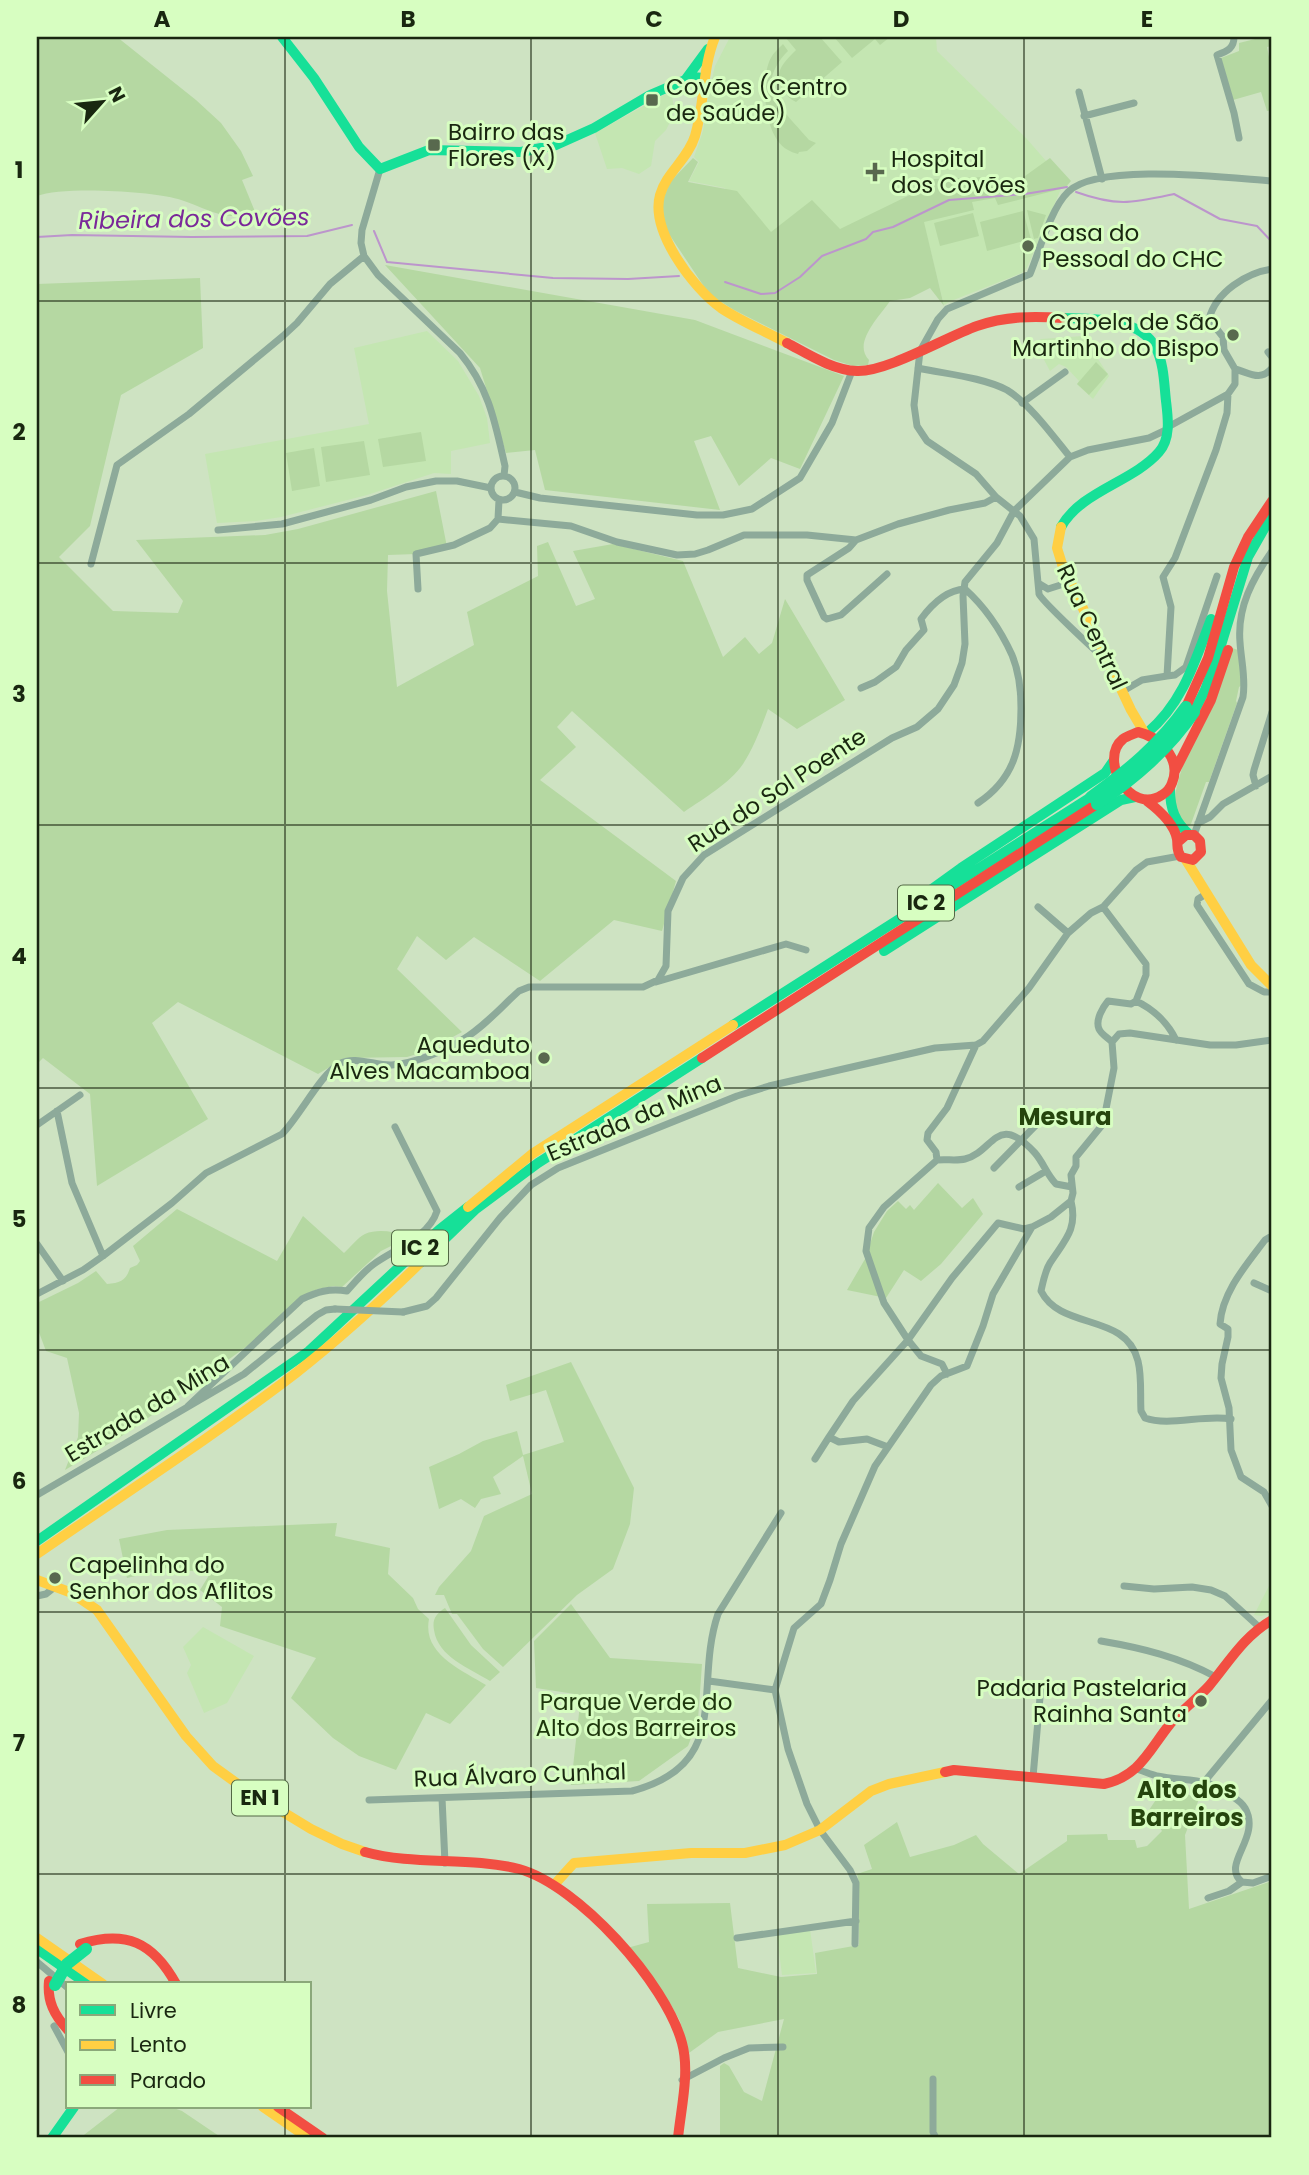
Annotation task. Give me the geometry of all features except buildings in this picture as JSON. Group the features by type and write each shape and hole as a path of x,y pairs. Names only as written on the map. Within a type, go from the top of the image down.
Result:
{"main road":[{"path":"287,39 360,149 380,169 429,150 521,152 556,145 594,128 650,95 680,83 703,81"},
{"path":"680,83 713,42"},
{"path":"713,42 703,81 694,141 687,155 667,179 658,201 658,214 666,237 692,279 712,302 832,364 852,371 878,369 996,319 1010,316 1126,324 1146,335 1160,358 1168,428"},
{"name":"Rua Central","path":"1145,732 1133,714 1070,582 1058,555 1056,543 1061,523 1076,508 1157,456 1166,444 1168,428"},
{"name":"IC 2","path":"1190,709 1209,653 1229,577 1244,543 1272,501"},
{"name":"IC 2","path":"37,1554 297,1372 380,1302 476,1209 538,1163 806,991 1094,800 1150,752 1205,690 1219,654 1248,557 1272,516"},
{"path":"817,972 849,946 961,868 1105,773 1124,738 1133,733 1145,732 1162,719 1178,698 1194,667 1210,620 1225,594"},
{"path":"1182,856 1199,855 1202,848 1194,831 1181,828 1172,816 1169,805 1170,789 1183,752 1208,709 1221,676 1228,647 1230,613"},
{"path":"1133,714 1153,723 1162,719"},
{"name":"Rua Central","path":"1124,738 1133,714"},
{"path":"1145,732 1164,745 1175,771"},
{"path":"1114,760 1120,782 1165,815 1202,896 1259,975 1272,986"},
{"path":"806,991 833,981 909,936 1121,800 1161,797 1170,789"},
{"name":"IC 2","path":"37,1541 309,1351 439,1230 531,1154 1094,800"},
{"path":"1182,856 1182,836 1194,831"},
{"name":"EN 1","path":"46,1583 72,1593 97,1610 193,1746 225,1775 327,1838 390,1858 484,1864 516,1869 535,1874 567,1893 632,1960 666,2005 675,2022 682,2045 678,2138"},
{"path":"554,1885 574,1863 691,1853 745,1853 785,1845 820,1830 871,1791 889,1784 954,1770 1104,1784 1119,1780 1136,1769 1150,1754 1168,1726 1216,1677 1243,1639 1258,1626 1272,1620"},
{"path":"66,2028 51,2009 47,1991 71,1959 97,1938 113,1937 137,1942 156,1954 175,1982"},
{"path":"37,1938 100,1982"},
{"path":"83,1947 125,1944 137,1949 156,1962 166,1982"},
{"path":"37,1949 83,1982"},
{"path":"52,1983 56,2003 66,2018"},
{"path":"52,2138 73,2108"},
{"path":"264,2108 308,2138"},
{"path":"279,2108 323,2138"}],"street":[{"path":"1234,37 1228,51 1217,55 1239,138"},
{"path":"1079,92 1102,178"},
{"path":"1084,116 1134,103"},
{"path":"380,169 362,230 364,256 378,275 472,367 487,395 504,460 504,477"},
{"path":"1109,662 1039,594 1034,539 1020,516 996,497 976,474 927,441 917,426 914,405 920,351 942,314 954,305 1030,274 1059,202 1078,183 1143,173 1272,181"},
{"path":"91,564 117,466 189,414 284,336 330,284 364,256"},
{"path":"1235,384 1235,369 1224,350 1223,337 1209,319 1223,295 1237,283 1272,269"},
{"path":"932,328 938,343"},
{"path":"918,368 994,384 1009,392 1070,457"},
{"path":"1235,369 1258,377 1265,375 1272,368"},
{"path":"515,492 540,498 697,515 723,515 752,509 800,478 832,423 852,371"},
{"path":"1022,403 1065,372"},
{"path":"965,589 965,582 997,543 1014,511 1070,457 1088,450 1149,438 1228,394 1243,372"},
{"path":"1167,677 1171,607 1163,578 1175,558 1216,450 1227,413 1228,394"},
{"path":"504,477 513,482 515,492 507,500 499,500 493,495 491,488 494,480 504,477"},
{"path":"218,530 282,524 429,482 457,481 491,488"},
{"path":"498,519 571,526 617,542 677,555 695,554 744,535 807,535 856,540 898,524 985,503 996,497"},
{"path":"418,589 416,554 454,545 490,528 498,519 499,500"},
{"path":"856,540 849,548 807,575 824,617 827,619 841,615 887,574"},
{"path":"1194,831 1243,697 1245,684 1240,635 1242,610 1256,574 1272,551"},
{"path":"1123,691 1142,680 1175,675 1186,667 1217,576"},
{"path":"1038,583 1048,589 1070,582"},
{"path":"861,688 896,667 906,650 924,630 921,619 939,599 957,589 965,589 976,599 1012,655 1021,694 1021,728 1014,761 998,787 978,803"},
{"name":"Rua do Sol Poente","path":"652,983 658,980 666,966 668,911 683,878 704,855 892,738 917,727 938,709 954,685 962,663 966,632 963,597 965,589"},
{"path":"1256,786 1252,775 1272,712"},
{"path":"1194,831 1223,804 1272,776"},
{"path":"937,1160 936,1152 927,1140 929,1133 947,1108 976,1045 990,1035 1029,988 1068,933 1091,913 1103,907 1136,870 1147,862 1182,856"},
{"path":"1202,896 1197,905 1249,984 1264,992 1272,992"},
{"path":"1038,907 1068,933"},
{"path":"1103,907 1146,964 1146,975 1136,1001 1131,1004 1108,1001 1102,1009 1098,1025 1100,1032 1111,1039"},
{"path":"37,1294 103,1256 206,1173 282,1134 331,1069 343,1062 391,1065 418,1060 462,1040 519,991 529,987 643,986 786,944 806,950"},
{"path":"1136,1001 1171,1029 1176,1040"},
{"path":"1111,1039 1119,1034 1130,1033 1210,1045 1272,1040"},
{"path":"1111,1039 1114,1068 1103,1124 1076,1157 1076,1166 1071,1175 1073,1225 1066,1242 1049,1264 1041,1291 1057,1310 1118,1332 1127,1340 1138,1358 1140,1411 1144,1418 1158,1421 1231,1419"},
{"name":"Estrada da Mina","path":"37,1495 244,1374 326,1310 403,1312 427,1306 531,1185 558,1168 737,1096 769,1086 935,1048 976,1045"},
{"path":"37,1125 80,1094"},
{"path":"57,1111 72,1183 103,1256"},
{"path":"994,1168 1041,1120"},
{"path":"188,1405 302,1299 333,1289 346,1291 372,1265 414,1238 434,1221 437,1211 395,1126"},
{"path":"947,1374 942,1364 921,1356 884,1303 866,1251 869,1228 884,1208 937,1160 965,1159 997,1136 1007,1135 1021,1141 1036,1154 1056,1184 1072,1187"},
{"path":"1019,1187 1046,1171"},
{"path":"815,1459 853,1401 908,1340 952,1278 998,1223 1024,1229 1032,1227 1051,1217 1071,1201"},
{"path":"855,1944 856,1883 850,1870 820,1830 807,1804 788,1749 775,1690 794,1628 821,1604 841,1544 875,1466 930,1385 967,1366 993,1294 1032,1227"},
{"path":"1272,1237 1265,1240 1241,1272 1221,1314 1220,1324 1228,1329 1222,1378 1231,1419 1231,1450 1241,1477 1264,1492 1272,1506"},
{"path":"37,1244 63,1281"},
{"path":"1254,1283 1272,1291"},
{"path":"829,1437 839,1442 867,1438 888,1447"},
{"name":"Rua Álvaro Cunhal","path":"369,1800 632,1791 655,1785 673,1773 688,1758 701,1738 706,1716 713,1630 718,1614 781,1513"},
{"path":"37,1596 46,1594 46,1583"},
{"path":"1124,1586 1212,1590 1225,1596 1258,1626"},
{"path":"1101,1641 1161,1654 1191,1664 1216,1677"},
{"path":"709,1681 775,1690"},
{"path":"1034,1777 1041,1686"},
{"path":"1205,1781 1272,1700"},
{"path":"1136,1769 1157,1776 1205,1781 1229,1793 1246,1810 1249,1835 1234,1868 1235,1874 1242,1882"},
{"path":"442,1798 445,1863"},
{"path":"1208,1898 1229,1891 1242,1882 1253,1883 1272,1876"},
{"path":"737,1938 856,1921"},
{"path":"37,1962 66,1986"},
{"path":"54,2026 66,2048"},
{"path":"682,2080 749,2048 783,2047"},
{"path":"933,2079 933,2132 936,2138"}],"shaded area":[{"name":"Hospital dos Covões","path":"730,37 936,37 937,51 1026,138 1068,186 1061,189 1027,268 1022,273 944,305 922,216 773,290 725,188 689,181 699,162 694,157 703,131 715,66"},
{"path":"671,91 674,108 672,118 666,130 655,141 651,166 639,174 622,168 607,169 595,133"},
{"path":"427,331 458,361 479,396 487,418 490,443 451,451 451,474 434,473 367,495 281,517 217,523 205,454 369,424 354,348"},
{"path":"1083,336 1109,376 1093,399 1077,384 1079,381 1066,367 1059,364 1050,371 1035,343 1041,339"},
{"path":"1272,1580 1272,1613 1254,1615"},
{"path":"203,1627 254,1656 227,1703 204,1713 187,1673 191,1665 183,1647"},
{"path":"810,1929 816,1973 782,1975 777,1936"}],"green space":[{"path":"37,37 117,37 196,100 221,123 241,151 253,176 242,180 256,214 224,215 178,199 128,192 85,190 37,196"},
{"path":"785,37 820,37 842,62 796,102 784,92 780,84 781,68 796,50"},
{"path":"834,37 890,37 880,45 875,39 852,58"},
{"path":"1272,37 1272,46 1267,47 1272,72 1272,110 1267,111 1261,92 1233,100 1221,58 1239,51 1239,43"},
{"path":"783,44 788,51 774,72 771,84 773,96 809,140 816,143 807,151 798,154 780,144 766,109 765,83 769,62"},
{"path":"693,158 698,162 688,182 737,191 771,232 812,200 840,229 916,192 928,189 934,179 984,177 992,187 996,184 1003,192 1050,158 1071,181 1065,188 998,205 995,198 972,202 974,210 924,222 944,306 930,288 910,298 890,301 866,338 864,346 868,365 853,366 834,360 734,310 705,288 665,228 662,202 670,182"},
{"path":"1027,210 1046,215 1038,238 1034,239"},
{"path":"1023,211 1031,239 987,251 980,222"},
{"path":"973,213 979,236 940,246 934,223"},
{"path":"385,265 695,320 844,376 800,469 771,458 739,486 711,436 694,441 720,510 545,490 535,450 506,453 480,368"},
{"path":"200,278 203,348 121,395 90,526 59,557 113,611 178,613 183,601 136,540 265,535 298,529 436,491 447,547 416,554 388,555 387,591 397,687 474,645 467,612 538,576 537,546 548,542 576,606 595,599 573,551 613,544 683,561 723,657 745,637 759,654 772,643 785,599 845,700 797,729 768,709 743,764 731,778 684,812 572,711 557,727 576,747 540,780 676,881 662,931 614,920 540,981 474,937 446,960 417,936 397,969 462,1032 427,1051 407,1057 345,1058 318,1074 178,1002 152,1023 208,1119 97,1186 90,1094 43,1058 37,1064 37,284"},
{"path":"1096,362 1108,374 1089,395 1077,384"},
{"path":"421,432 426,461 383,467 378,439"},
{"path":"364,441 370,475 326,482 321,447"},
{"path":"314,448 320,486 292,491 286,453"},
{"path":"1232,648 1238,650 1242,685 1239,687 1237,703 1209,782 1206,782 1188,826 1175,809 1175,795 1196,730"},
{"path":"938,1183 962,1208 973,1198 983,1214 941,1264 921,1281 904,1270 886,1298 847,1290 865,1259 874,1232 887,1211 898,1201 906,1209 910,1205 914,1210"},
{"path":"177,1209 277,1261 303,1216 344,1253 370,1232 390,1232 404,1236 405,1239 381,1251 342,1287 318,1289 306,1294 250,1344 130,1431 65,1470 78,1437 79,1413 67,1358 46,1351 37,1327 37,1303 96,1271 107,1284 122,1280 130,1268 140,1261 133,1246"},
{"path":"571,1362 634,1488 630,1524 613,1569 577,1595 503,1667 483,1649 457,1614 452,1614 444,1595 435,1595 471,1551 484,1516 532,1494 523,1456 493,1477 501,1494 481,1499 475,1508 461,1499 439,1509 429,1467 483,1441 517,1431 523,1455 564,1442 546,1390 510,1401 506,1385"},
{"path":"337,1523 335,1536 390,1548 388,1574 413,1598 418,1609 429,1619 428,1631 438,1651 446,1660 486,1685 450,1724 426,1713 396,1770 359,1756 333,1738 291,1698 316,1658 220,1626 222,1607 200,1590 211,1572 167,1568 127,1578 119,1539 167,1530"},
{"name":"Parque Verde do Alto dos Barreiros","path":"571,1604 610,1658 702,1664 698,1720 688,1746 639,1781 571,1785 581,1695 536,1688 534,1641"},
{"path":"445,1608 471,1645 500,1672 490,1681 456,1661 441,1648 434,1630 434,1620"},
{"path":"1166,1785 1199,1799 1185,1835 1189,1909 1272,1881 1272,2138 720,2138 720,2066 724,2063 729,2066 744,2092 762,2101 784,2019 718,2032 689,2053 680,2021 670,2003 627,1948 649,1942 647,1904 730,1903 738,1968 781,1977 817,1974 815,1953 859,1945 857,1874 872,1869 864,1845 897,1822 910,1857 954,1845 976,1835 1019,1874 1067,1841 1067,1835 1107,1834 1108,1840 1135,1840 1137,1848 1147,1846 1162,1831 1149,1810"},
{"path":"119,2108 174,2108 222,2138 80,2138"}],"waterway":[{"name":"Ribeira dos Covões","path":"725,282 761,294 775,293 800,277 822,256 866,239 873,232 893,227 949,200 1025,194 1067,187"},
{"name":"Ribeira dos Covões","path":"1076,192 1114,202 1147,200 1174,194 1220,219 1257,226 1272,242"},
{"name":"Ribeira dos Covões","path":"37,237 307,236 352,225"},
{"name":"Ribeira dos Covões","path":"374,231 387,262 553,278 628,279 679,276"}],"traffic: fast":[{"path":"282,37 314,78 359,147 380,169 429,150 521,152 556,145 594,128 650,95 692,77 704,78"},
{"path":"686,79 708,49"},
{"path":"1061,527 1081,504 1136,471 1159,452 1165,441 1168,421 1161,360 1149,338 1139,330 1115,322 1063,318"},
{"path":"1194,712 1218,655 1248,557 1272,515"},
{"path":"1147,733 1179,695 1211,619"},
{"path":"1091,797 1142,756 1186,707"},
{"path":"1097,804 1150,762 1194,712"},
{"path":"918,899 1105,773 1114,760"},
{"path":"1170,789 1174,815 1190,835"},
{"path":"733,1025 1091,797"},
{"path":"884,951 1121,800 1135,797"},
{"path":"420,1263 476,1209 538,1163 702,1058"},
{"path":"37,1541 309,1351 439,1230 468,1207"},
{"path":"37,1949 84,1982"},
{"path":"55,1985 67,1964 86,1949"},
{"path":"52,2138 73,2108"}],"traffic: slow":[{"path":"715,37 708,61 695,136 660,195 661,225 676,258 710,299 737,318 787,343"},
{"path":"1061,527 1057,548 1062,564 1144,732"},
{"path":"1186,860 1251,965 1272,986"},
{"path":"468,1207 532,1154 733,1025"},
{"path":"37,1554 200,1443 296,1373 359,1320 420,1263"},
{"path":"37,1580 72,1593 97,1610 186,1736 213,1766 311,1829 365,1852"},
{"path":"554,1885 574,1863 691,1853 745,1853 785,1845 820,1830 871,1791 889,1784 945,1772"},
{"path":"37,1938 100,1982"},
{"path":"264,2108 308,2138"}],"traffic: jam":[{"path":"787,343 829,365 848,370 869,370 998,320 1063,318"},
{"path":"1186,707 1208,658 1234,567 1248,537 1272,501"},
{"path":"1175,771 1211,700 1228,650"},
{"path":"1138,732 1161,744 1167,750 1174,766 1169,789 1150,799 1139,798 1129,792 1116,771 1116,748 1123,739 1138,732"},
{"path":"1147,801 1173,828 1181,857 1193,860 1201,852 1200,841 1194,835 1186,835 1178,842"},
{"path":"702,1058 1097,804"},
{"path":"945,1772 954,1770 1104,1784 1127,1775 1143,1761 1170,1724 1209,1686 1245,1642 1272,1620"},
{"path":"365,1852 403,1859 480,1863 519,1869 567,1894 592,1915 639,1966 673,2019 682,2043 685,2066 678,2138"},
{"path":"80,1944 111,1938 137,1943 158,1958 175,1982"},
{"path":"49,1981 52,2007 66,2028"},
{"path":"279,2108 323,2138"}],"place":[{"name":"Covões (Centro de Saúde)","path":"652,100"},
{"name":"Bairro das Flores (X)","path":"434,145"},
{"name":"Hospital dos Covões","path":"875,172"},
{"name":"Casa do Pessoal do CHC","path":"1028,246"},
{"name":"Capela de São Martinho do Bispo","path":"1233,335"},
{"name":"Aqueduto Alves Macamboa","path":"544,1058"},
{"name":"Capelinha do Senhor dos Aflitos","path":"55,1578"},
{"name":"Padaria Pastelaria Rainha Santa","path":"1201,1701"}],"district":[{"name":"Mesura","path":"1065,1117"},
{"name":"Alto dos Barreiros","path":"1187,1804"}]}
